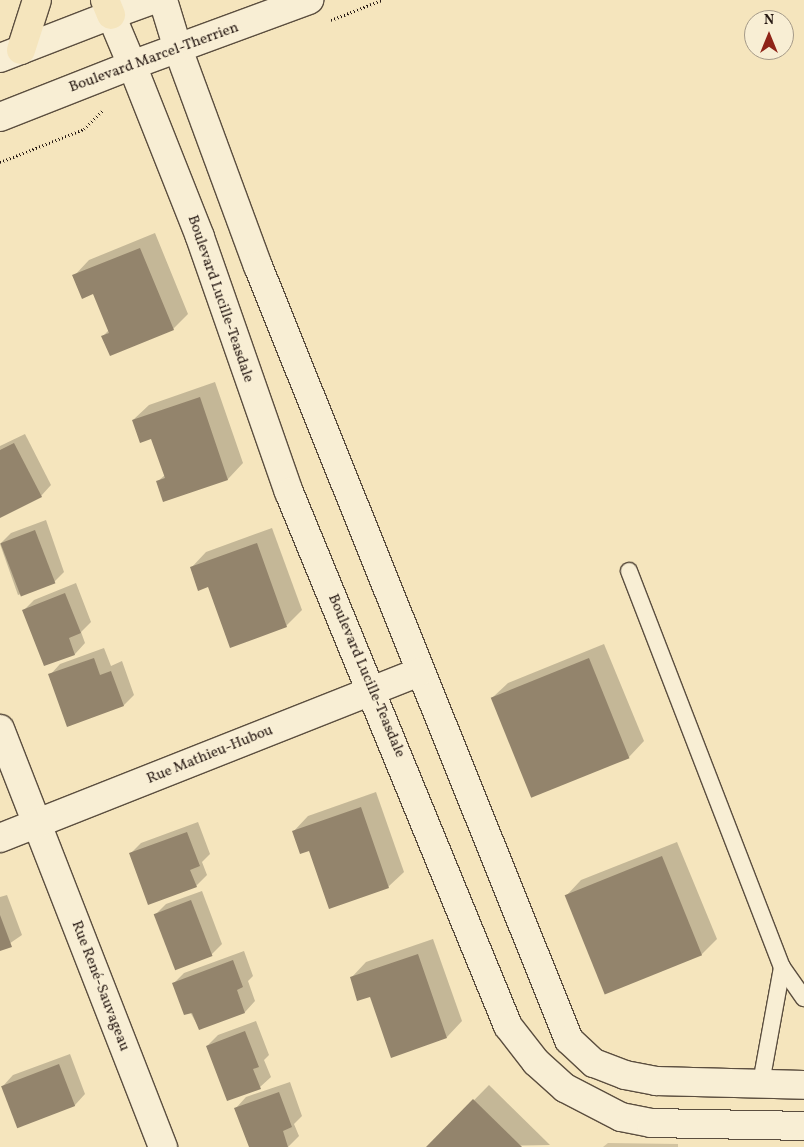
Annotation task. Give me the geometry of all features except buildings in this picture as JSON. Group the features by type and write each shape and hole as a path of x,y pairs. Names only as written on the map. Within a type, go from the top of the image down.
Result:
{"highway":[{"path":"10,54 37,0"}],"street":[{"path":"10,54 108,8 152,0"},
{"path":"163,0 178,48 245,232 569,1040 594,1063 624,1075 656,1081 804,1085"},
{"name":"Boulevard Marcel-Therrien","path":"0,117 132,65 308,0"},
{"name":"Boulevard Lucille-Teasdale","path":"108,8 200,237 289,492 372,689 508,1026 536,1062 565,1088 621,1118 651,1123 804,1126"},
{"name":"Rue Mathieu-Hubou","path":"0,838 372,689 420,672"},
{"name":"Rue René-Sauvageau","path":"0,729 159,1145"}],"lane":[{"path":"629,571 782,967 804,998"},
{"path":"761,1083 782,967"}],"path":[{"name":"Boulevard Marcel-Therrien","path":"0,162 84,129 106,108"}],"shaded area":[{"path":"608,1143 678,1144 678,1147 603,1147"}]}
